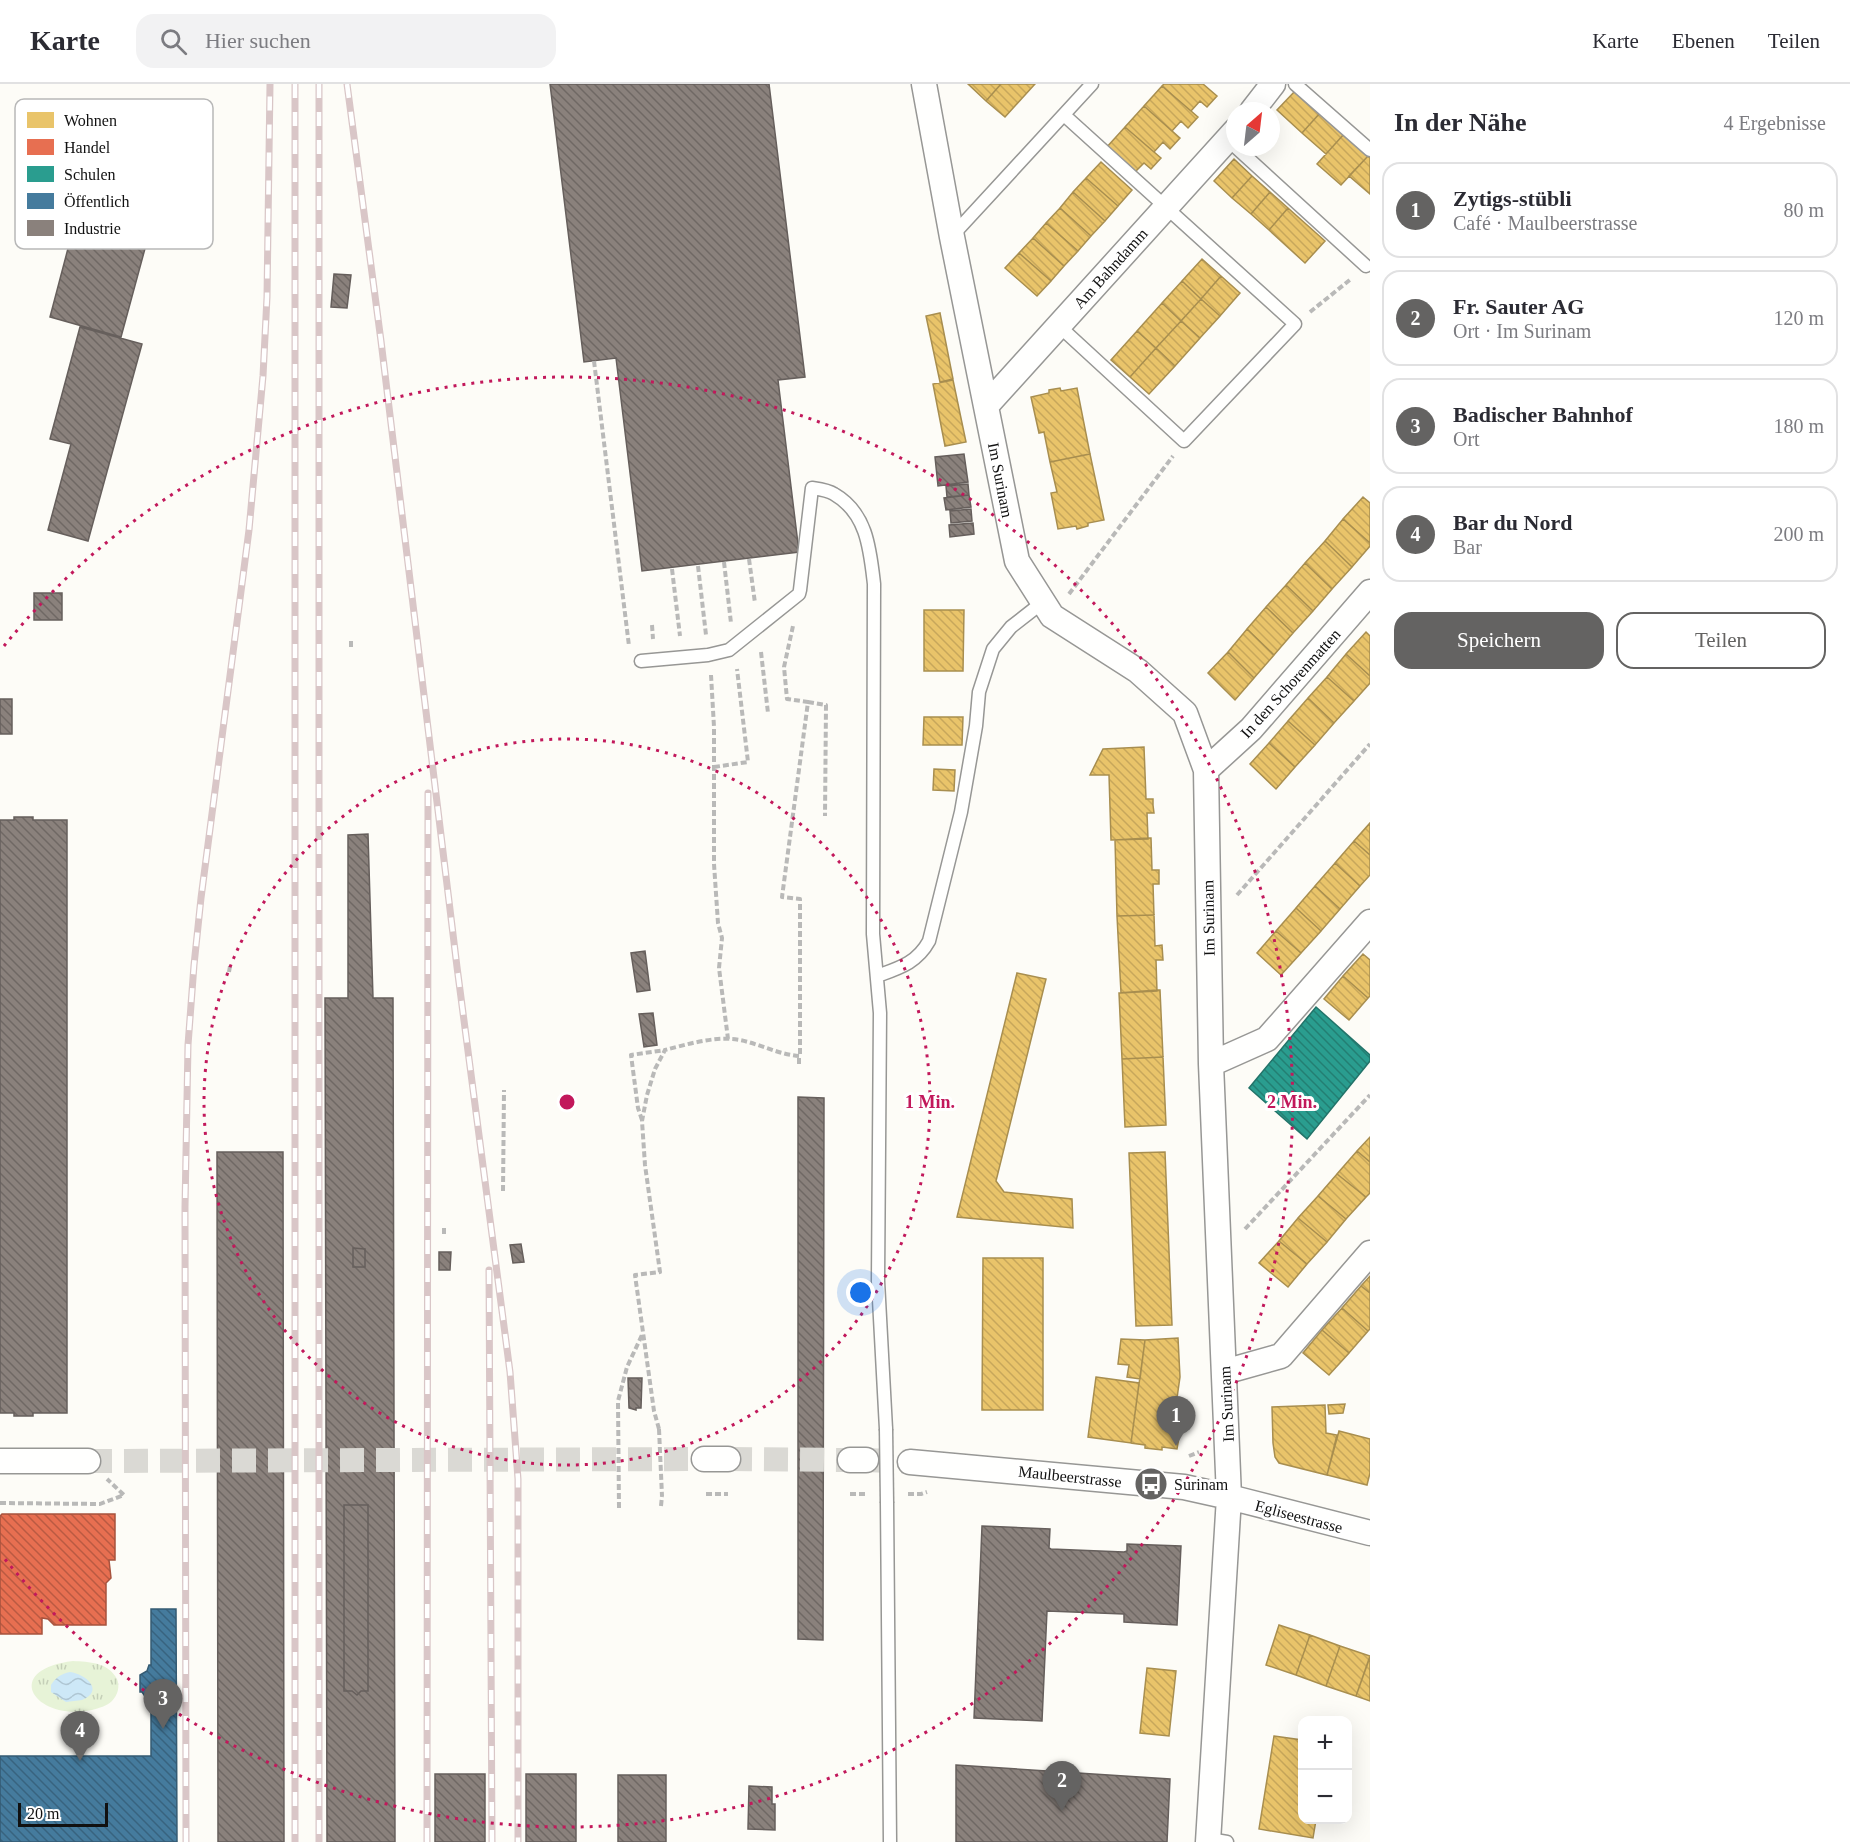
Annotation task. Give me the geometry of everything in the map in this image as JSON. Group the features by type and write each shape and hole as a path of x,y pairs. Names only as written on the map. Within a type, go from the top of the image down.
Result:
{"street":[{"name":"Im Surinam","path":"924,84 1017,561 1048,609 1138,671 1185,713 1206,770 1211,1064 1229,1497 1214,1841"},
{"path":"1259,102 1274,84"},
{"name":"Am Bahndamm","path":"986,406 1226,141"},
{"name":"In den Schorenmatten","path":"1206,770 1251,729 1370,592"},
{"path":"1211,1064 1267,1039 1370,922"},
{"path":"1224,1372 1281,1356 1370,1254"},
{"path":"704,1459 728,1460"},
{"path":"0,1461 88,1461"},
{"name":"Maulbeerstrasse","path":"910,1462 1184,1487 1229,1497"},
{"name":"Egliseestrasse","path":"1229,1497 1370,1533"}],"lane":[{"path":"952,237 1092,84"},
{"path":"1295,84 1370,150"},
{"path":"1058,325 1184,441 1295,324 1064,115"},
{"path":"1252,156 1366,266"},
{"path":"641,661 708,655 726,651 734,646 796,596 800,590 812,488 833,493 853,509 867,536 874,584 873,934 880,1013 878,1281 886,1429 890,1842"},
{"path":"877,976 910,963 921,955 929,941 961,813 976,726 979,692 993,649 1011,627 1048,609"}],"path":[{"path":"1295,324 1366,266"},
{"path":"594,361 629,646"},
{"path":"1048,609 1184,441"},
{"path":"714,767 748,762 724,562"},
{"path":"698,566 713,708 714,864 717,923 722,938 720,968 728,1039"},
{"path":"672,569 683,657"},
{"path":"800,590 784,667 787,699 826,705 825,816"},
{"path":"351,640 351,648"},
{"path":"799,1064 800,899 782,897 808,702"},
{"path":"1208,927 1370,744"},
{"path":"661,1505 659,1429 642,1334 635,1275 660,1272 645,1165 642,1121 638,1108 631,1055 728,1039 799,1056"},
{"path":"642,1121 655,1069 665,1050"},
{"path":"503,1191 504,1090"},
{"path":"1218,1258 1370,1095"},
{"path":"444,1228 444,1234"},
{"path":"619,1508 618,1401 627,1367 642,1334"},
{"path":"706,1494 728,1494"},
{"path":"850,1494 866,1494"},
{"path":"908,1494 921,1494"},
{"path":"0,1503 100,1504 124,1495"}],"green space":[{"path":"73,1661 98,1664 113,1673 118,1687 112,1701 92,1710 72,1712 55,1709 42,1702 34,1693 32,1684 37,1674 51,1666"}],"water":[{"path":"70,1672 82,1676 91,1683 93,1688 89,1696 82,1700 66,1702 51,1692 51,1685 55,1680"}],"building: Wohnen":[{"path":"968,84 1001,84 986,101"},
{"path":"1001,84 1035,84 1005,117 986,101"},
{"path":"1164,84 1203,84 1217,96 1207,107 1200,101 1191,111 1162,86"},
{"path":"1162,86 1198,117 1188,128 1181,121 1172,131 1144,106"},
{"path":"1295,91 1320,113 1302,133 1280,113 1280,107"},
{"path":"1144,106 1180,138 1170,149 1163,142 1154,152 1125,127"},
{"path":"1320,113 1344,134 1326,154 1302,133"},
{"path":"1125,127 1161,158 1151,169 1144,163 1134,173 1106,148"},
{"path":"1344,134 1368,156 1341,185 1317,164"},
{"path":"1368,156 1370,158 1370,194 1349,176"},
{"path":"1234,159 1252,176 1232,198 1214,181"},
{"path":"1101,162 1132,190 1118,206 1086,178"},
{"path":"1252,176 1270,192 1251,214 1232,198"},
{"path":"1086,178 1118,206 1105,221 1073,192"},
{"path":"1073,192 1105,221 1091,236 1060,208"},
{"path":"1270,192 1288,208 1269,230 1251,214"},
{"path":"1060,208 1091,236 1078,251 1046,223"},
{"path":"1288,208 1325,241 1305,263 1269,230"},
{"path":"1046,223 1078,251 1064,266 1033,238"},
{"path":"1033,238 1064,266 1051,281 1019,253"},
{"path":"1019,253 1051,281 1037,296 1005,268"},
{"path":"1202,259 1221,276 1201,299 1182,281"},
{"path":"1221,276 1240,293 1220,316 1201,299"},
{"path":"1182,281 1201,299 1181,321 1162,303"},
{"path":"1201,299 1220,316 1200,338 1181,321"},
{"path":"1162,303 1181,321 1156,348 1137,331"},
{"path":"940,313 953,379 940,382 926,316"},
{"path":"1181,321 1200,338 1175,366 1156,348"},
{"path":"1137,331 1156,348 1130,377 1111,360"},
{"path":"1156,348 1175,366 1149,394 1130,377"},
{"path":"953,380 966,442 945,446 933,384"},
{"path":"1060,388 1061,391 1077,388 1090,454 1050,462 1044,432 1039,433 1031,397"},
{"path":"1090,454 1104,520 1088,523 1088,526 1077,529 1076,526 1058,529 1051,493 1057,492 1050,462"},
{"path":"1363,497 1370,503 1370,543 1343,519"},
{"path":"1343,519 1370,543 1352,567 1325,541"},
{"path":"1325,541 1352,567 1332,589 1305,563"},
{"path":"1305,563 1332,589 1313,611 1286,585"},
{"path":"1286,585 1313,611 1293,633 1266,607"},
{"path":"1266,607 1293,633 1274,655 1247,629"},
{"path":"924,610 964,610 963,671 924,671"},
{"path":"1247,629 1274,655 1254,678 1228,652"},
{"path":"1366,632 1370,636 1370,676 1346,654"},
{"path":"1228,652 1254,678 1235,700 1208,673"},
{"path":"1346,654 1370,676 1370,683 1354,701 1327,677"},
{"path":"1327,677 1354,701 1334,723 1308,698"},
{"path":"1308,698 1334,723 1315,745 1288,721"},
{"path":"924,717 963,717 962,745 923,745"},
{"path":"1288,721 1315,745 1295,767 1269,743"},
{"path":"1269,743 1295,767 1276,789 1250,764"},
{"path":"1144,747 1146,799 1153,799 1154,813 1147,813 1148,839 1111,840 1109,775 1090,775 1103,749"},
{"path":"934,769 955,770 954,791 933,790"},
{"path":"1370,823 1370,855 1354,841"},
{"path":"1151,838 1152,870 1159,870 1159,884 1153,884 1154,915 1117,916 1115,840"},
{"path":"1354,841 1370,855 1370,875 1360,886 1335,863"},
{"path":"1335,863 1360,886 1340,909 1315,886"},
{"path":"1315,886 1340,909 1321,931 1296,908"},
{"path":"1296,908 1321,931 1301,953 1276,931"},
{"path":"1154,915 1155,946 1162,945 1163,960 1156,960 1157,991 1121,993 1117,916"},
{"path":"1276,931 1301,953 1281,975 1257,953"},
{"path":"1363,954 1370,960 1370,996 1368,998 1343,976"},
{"path":"1017,973 1046,979 996,1181 1004,1192 1072,1199 1073,1228 957,1217"},
{"path":"1343,976 1368,998 1349,1020 1324,999"},
{"path":"1160,990 1163,1057 1122,1059 1119,993"},
{"path":"1163,1057 1166,1125 1125,1127 1122,1059"},
{"path":"1370,1137 1370,1162 1357,1151"},
{"path":"1357,1151 1370,1162 1370,1193 1366,1197 1337,1174"},
{"path":"1165,1152 1172,1325 1136,1326 1129,1153"},
{"path":"1337,1174 1366,1197 1346,1219 1318,1196"},
{"path":"1318,1196 1346,1219 1327,1242 1298,1218"},
{"path":"1298,1218 1327,1242 1307,1264 1279,1241"},
{"path":"1279,1241 1307,1264 1288,1287 1259,1263"},
{"path":"983,1258 1043,1258 1043,1410 982,1410"},
{"path":"1370,1276 1370,1293 1361,1286"},
{"path":"1361,1286 1370,1293 1370,1329 1368,1331 1342,1308"},
{"path":"1342,1308 1368,1331 1349,1353 1322,1330"},
{"path":"1322,1330 1349,1353 1329,1375 1303,1353"},
{"path":"1178,1338 1180,1377 1174,1419 1182,1420 1177,1449 1145,1448 1145,1445 1131,1443 1145,1340"},
{"path":"1121,1339 1145,1340 1140,1379 1127,1377 1129,1365 1118,1364"},
{"path":"1096,1377 1139,1383 1131,1443 1088,1437"},
{"path":"1345,1404 1343,1413 1329,1414 1328,1405"},
{"path":"1325,1405 1326,1433 1337,1435 1327,1475 1279,1463 1275,1457 1273,1443 1272,1407"},
{"path":"1339,1431 1370,1439 1370,1473 1367,1485 1327,1475"},
{"path":"1279,1625 1310,1635 1296,1675 1266,1665"},
{"path":"1310,1635 1340,1646 1326,1686 1296,1675"},
{"path":"1340,1646 1370,1656 1356,1696 1326,1686"},
{"path":"1370,1657 1370,1701 1356,1696"},
{"path":"1147,1668 1176,1671 1169,1736 1140,1733"},
{"path":"1274,1736 1298,1739 1298,1824 1315,1824 1313,1838 1259,1829"}],"building: Handel":[{"path":"2,1514 115,1514 115,1560 109,1560 111,1578 106,1583 106,1625 54,1625 48,1619 42,1618 42,1634 0,1634 0,1516"}],"building: Schulen":[{"path":"1316,1007 1370,1055 1370,1061 1307,1139 1249,1088"}],"building: Öffentlich":[{"path":"151,1609 176,1609 177,1842 0,1842 0,1756 151,1756 151,1702 140,1692 140,1675 151,1665"}],"building: Industrie":[{"path":"550,84 769,84 805,377 778,380 799,552 642,571 616,358 584,362"},
{"path":"68,249 145,249 121,337 50,317"},
{"path":"334,274 351,275 347,308 331,307"},
{"path":"80,327 142,344 88,541 48,530 71,444 50,439"},
{"path":"964,454 968,482 938,486 935,457"},
{"path":"968,484 969,495 947,497 946,486"},
{"path":"969,495 971,507 946,510 944,498"},
{"path":"971,509 972,521 951,523 950,511"},
{"path":"973,523 974,534 950,537 949,525"},
{"path":"34,593 62,593 62,620 34,620"},
{"path":"0,699 12,699 12,734 0,734"},
{"path":"14,817 33,817 33,820 67,820 67,1413 33,1413 33,1416 0,1413 0,820 14,820"},
{"path":"368,834 373,998 393,998 395,1842 327,1842 325,998 348,998 348,835"},
{"path":"645,951 650,990 637,992 631,953"},
{"path":"653,1013 657,1045 644,1047 639,1014"},
{"path":"798,1097 824,1098 823,1640 798,1639"},
{"path":"217,1152 283,1152 284,1842 218,1842"},
{"path":"521,1244 524,1262 513,1263 510,1245"},
{"path":"353,1248 365,1249 365,1267 353,1267"},
{"path":"439,1252 451,1252 450,1270 439,1270"},
{"path":"628,1378 642,1378 641,1408 636,1408 636,1410 629,1408"},
{"path":"344,1505 368,1505 368,1691 361,1691 357,1695 352,1691 344,1691"},
{"path":"982,1526 1050,1529 1049,1548 1051,1549 1124,1552 1127,1551 1127,1544 1181,1546 1177,1625 1124,1622 1124,1614 1047,1611 1042,1721 974,1718"},
{"path":"956,1765 1170,1779 1167,1842 956,1842"},
{"path":"435,1774 485,1774 485,1842 435,1842"},
{"path":"526,1774 576,1774 576,1842 526,1842"},
{"path":"618,1775 666,1775 666,1842 618,1842"},
{"path":"749,1786 772,1787 772,1804 775,1804 775,1830 748,1829"}],"tunnel":[{"path":"88,1461 704,1459"},
{"path":"728,1459 850,1460"},
{"path":"866,1460 910,1462"}],"railway":[{"path":"186,1842 185,1207 188,1045 201,898 249,530 263,376 267,297 270,84"},
{"path":"295,84 295,1842"},
{"path":"319,84 319,1842"},
{"path":"347,84 510,1372 518,1479 518,1842"},
{"path":"427,1842 428,793"},
{"path":"489,1270 492,1842"}],"place":[{"name":"Zytigs-stübli","path":"1176,1446"},
{"name":"Surinam","path":"1151,1484"},
{"name":"Badischer Bahnhof","path":"163,1729"},
{"name":"Bar du Nord","path":"80,1761"},
{"name":"Fr. Sauter AG","path":"1062,1811"}]}
